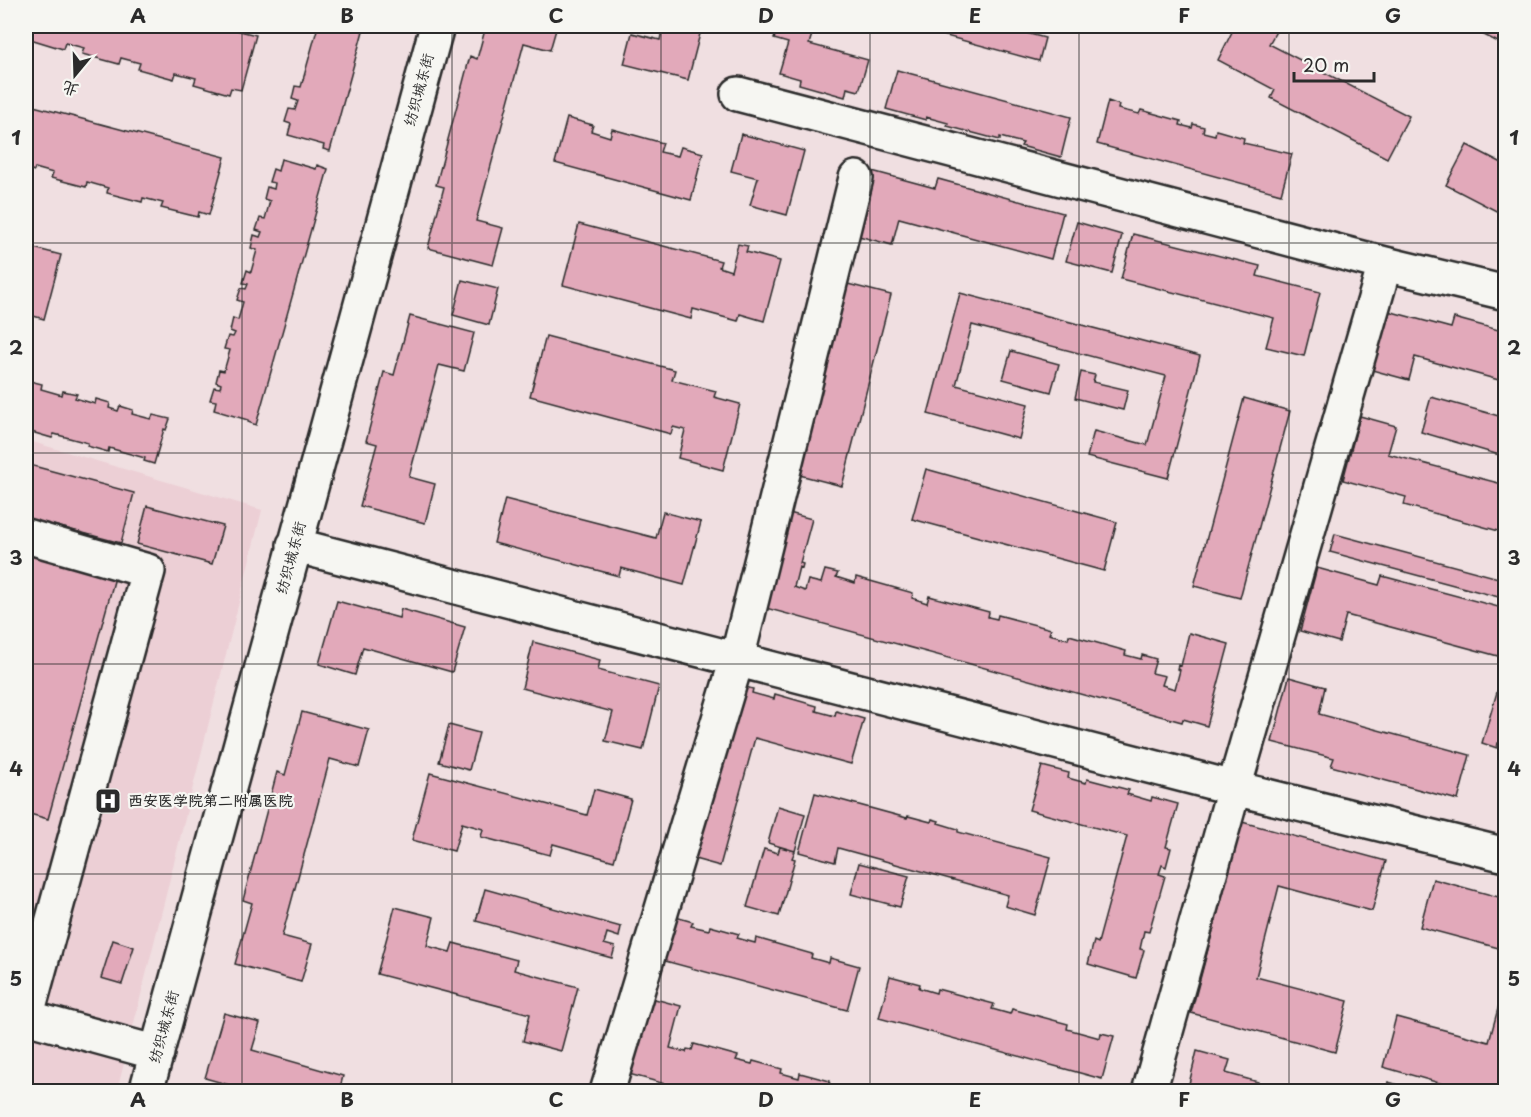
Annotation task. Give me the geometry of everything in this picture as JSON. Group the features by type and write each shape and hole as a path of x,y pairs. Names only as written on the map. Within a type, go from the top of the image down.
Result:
{"street":[{"name":"纺织城东街","path":"146,1092 437,26"},
{"path":"738,94 1385,264 1506,293"},
{"path":"607,1092 737,658 856,178"},
{"path":"1149,1092 1385,264"},
{"path":"26,536 148,571 26,1017 157,1053"},
{"path":"294,545 1234,788 1506,855"}],"shaded area":[{"name":"西安医学院第二附属医院","path":"26,440 262,510 117,1091 26,1091"}],"building":[{"path":"26,26 220,26 256,35 241,90 231,88 229,94 194,84 196,78 176,73 174,79 138,69 140,63 121,58 119,64 82,54 84,48 65,43 63,49 27,38 29,32 26,31"},
{"path":"318,26 341,26 363,31 330,151 323,149 324,145 288,135 291,124 285,122 289,109 295,110 298,101 292,99 295,86 301,87"},
{"path":"486,26 557,26 550,50 524,43 476,221 503,228 493,265 428,248 444,187 436,185 470,56 477,59"},
{"path":"663,26 702,26 688,80 624,64 632,33 660,40"},
{"path":"778,26 820,26 819,30 814,28 809,44 868,60 859,91 847,88 845,97 799,84 800,79 779,73 788,43 774,39"},
{"path":"937,26 1000,26 1045,38 1039,61 935,33"},
{"path":"1235,26 1279,26 1269,44 1409,116 1387,158 1271,98 1275,90 1218,60"},
{"path":"1466,26 1506,26 1506,46"},
{"path":"897,70 1071,117 1061,157 1021,146 1023,143 1000,137 1000,140 947,126 948,123 926,117 926,120 886,109"},
{"path":"1108,101 1119,105 1118,109 1139,114 1141,110 1181,121 1180,125 1192,128 1193,124 1204,127 1203,132 1215,135 1216,130 1244,138 1243,143 1292,154 1281,194 1097,144"},
{"path":"26,104 225,157 209,215 199,212 198,217 161,208 163,203 143,198 142,202 107,193 108,188 87,182 86,187 51,178 53,173 26,168"},
{"path":"567,118 593,125 591,131 610,137 612,129 663,143 660,152 678,156 681,147 703,153 691,200 555,163"},
{"path":"741,134 804,151 787,215 750,205 758,178 731,171"},
{"path":"1467,145 1506,165 1506,216 1446,185"},
{"path":"281,159 316,169 317,165 328,169 256,425 248,420 214,410 216,401 210,400 214,387 220,388 221,384 216,382 219,370 224,371 230,350 224,349 228,336 233,337 235,333 230,331 233,318 238,320 243,302 237,300 241,288 246,289 248,284 243,283 247,270 251,272 257,250 251,248 254,235 260,237 262,232 256,230 260,218 265,219 270,201 264,199 267,187 274,189 275,183 269,182 273,169 278,171"},
{"path":"872,171 935,188 938,179 1063,213 1051,259 899,218 892,245 855,235"},
{"path":"1077,222 1122,235 1112,273 1066,261"},
{"path":"579,224 721,261 719,267 731,271 738,244 748,246 746,252 780,261 764,321 740,314 738,321 693,309 691,319 563,285"},
{"path":"1133,234 1260,266 1257,276 1320,292 1304,356 1266,347 1274,318 1121,279"},
{"path":"26,246 61,255 44,319 26,314"},
{"path":"462,280 498,289 489,325 453,315"},
{"path":"832,280 891,295 842,486 784,471"},
{"path":"960,293 1200,356 1168,478 1087,457 1094,431 1147,445 1166,376 972,325 956,385 1028,404 1019,439 928,414"},
{"path":"1388,311 1451,328 1454,318 1506,332 1506,382 1415,357 1409,380 1372,370"},
{"path":"410,316 474,333 464,371 439,365 409,477 435,484 425,523 360,506 377,444 366,441 384,372 394,375"},
{"path":"546,336 675,370 672,380 716,391 714,397 740,404 723,470 678,458 685,430 673,427 671,434 530,396"},
{"path":"1011,351 1059,364 1051,392 1003,379"},
{"path":"1081,372 1095,375 1093,382 1128,390 1123,410 1075,398"},
{"path":"26,380 42,384 41,389 62,395 63,391 77,394 75,398 95,404 96,399 110,403 109,408 118,411 120,406 133,410 132,414 151,419 153,415 170,419 166,430 164,429 154,464 144,461 145,458 109,448 108,452 87,446 88,443 54,434 52,438 28,431 30,427 26,426"},
{"path":"1431,397 1506,418 1506,457 1421,432"},
{"path":"1244,398 1290,411 1240,598 1194,586"},
{"path":"1360,416 1396,426 1388,454 1506,485 1506,533 1404,505 1406,497 1343,480"},
{"path":"26,464 134,493 121,543 26,518"},
{"path":"926,469 1117,522 1104,571 912,519"},
{"path":"505,499 656,538 663,512 701,522 684,585 621,568 619,576 494,543"},
{"path":"147,506 223,526 212,564 137,544"},
{"path":"774,509 812,519 800,563 803,564 802,568 799,567 794,587 805,591 808,580 821,583 825,570 838,573 836,577 855,583 856,577 913,593 912,598 927,603 929,596 989,612 988,617 997,619 998,615 1051,629 1049,634 1068,639 1069,635 1126,651 1125,655 1141,659 1142,655 1156,659 1152,673 1165,676 1162,685 1175,689 1180,670 1177,669 1178,665 1181,666 1189,633 1229,644 1207,726 1183,719 1182,722 748,603"},
{"path":"1335,534 1506,580 1506,599 1330,552"},
{"path":"26,537 119,563 48,819 26,813"},
{"path":"1317,568 1379,585 1382,576 1506,609 1506,627 1498,656 1346,615 1339,642 1300,631"},
{"path":"337,601 399,618 401,609 465,627 452,672 363,647 355,675 319,664"},
{"path":"533,642 600,660 598,670 659,686 643,750 605,741 613,712 522,688"},
{"path":"1289,677 1325,687 1319,714 1470,755 1458,800 1331,766 1334,758 1272,742"},
{"path":"727,682 753,689 752,693 774,699 775,694 817,706 816,711 835,716 836,711 864,719 851,764 755,738 720,866 680,855"},
{"path":"1500,682 1506,684 1506,746 1498,743 1497,748 1482,743"},
{"path":"302,712 369,730 359,767 330,759 282,936 312,944 301,982 235,964 252,903 243,900 277,772 285,775"},
{"path":"449,725 479,733 469,770 439,762"},
{"path":"1042,766 1069,773 1068,778 1086,783 1087,779 1129,790 1127,794 1151,801 1152,797 1178,804 1166,847 1171,848 1166,867 1162,865 1159,874 1165,876 1149,932 1144,931 1140,949 1144,950 1136,978 1088,964 1094,941 1098,943 1127,836 1029,810"},
{"path":"430,773 587,815 594,789 631,799 614,861 553,844 550,855 481,837 483,829 462,823 454,851 412,840"},
{"path":"815,793 907,818 908,816 931,822 932,819 958,829 958,832 1051,857 1035,915 1005,906 1008,895 838,848 835,862 799,852"},
{"path":"778,806 805,814 795,851 768,843"},
{"path":"1242,822 1386,861 1372,911 1279,886 1256,977 1348,1001 1335,1052 1191,1013"},
{"path":"780,847 795,851 792,858 795,859 779,916 747,907 764,849 778,853"},
{"path":"859,863 909,876 900,907 851,894"},
{"path":"1433,879 1506,899 1506,950 1420,927"},
{"path":"485,889 621,927 619,937 607,933 604,944 615,947 612,958 476,921"},
{"path":"395,907 434,917 427,946 450,952 453,943 517,960 514,970 578,987 561,1051 523,1041 530,1014 377,974"},
{"path":"665,914 693,922 691,926 709,930 710,926 739,934 737,938 755,943 756,938 812,954 811,958 829,963 830,958 859,966 847,1010 654,958"},
{"path":"113,940 134,947 122,984 101,978"},
{"path":"890,976 920,984 919,988 936,993 937,989 994,1004 992,1009 1010,1014 1012,1009 1068,1024 1067,1029 1100,1038 1101,1033 1114,1036 1102,1079 879,1018"},
{"path":"1506,979 1506,1092 1471,1092 1383,1067 1396,1017 1489,1042"},
{"path":"640,995 681,1006 670,1048 686,1052 687,1049 692,1050 694,1044 738,1056 736,1060 752,1064 753,1061 782,1069 781,1073 799,1078 800,1073 830,1081 827,1092 694,1092 618,1071"},
{"path":"224,1013 260,1023 252,1050 343,1076 339,1092 254,1092 205,1078"},
{"path":"1197,1051 1230,1060 1226,1073 1258,1082 1256,1092 1187,1092"},
{"path":"1388,1082 1424,1092 1385,1092"}],"place":[{"name":"西安医学院第二附属医院","path":"108,801"}]}
